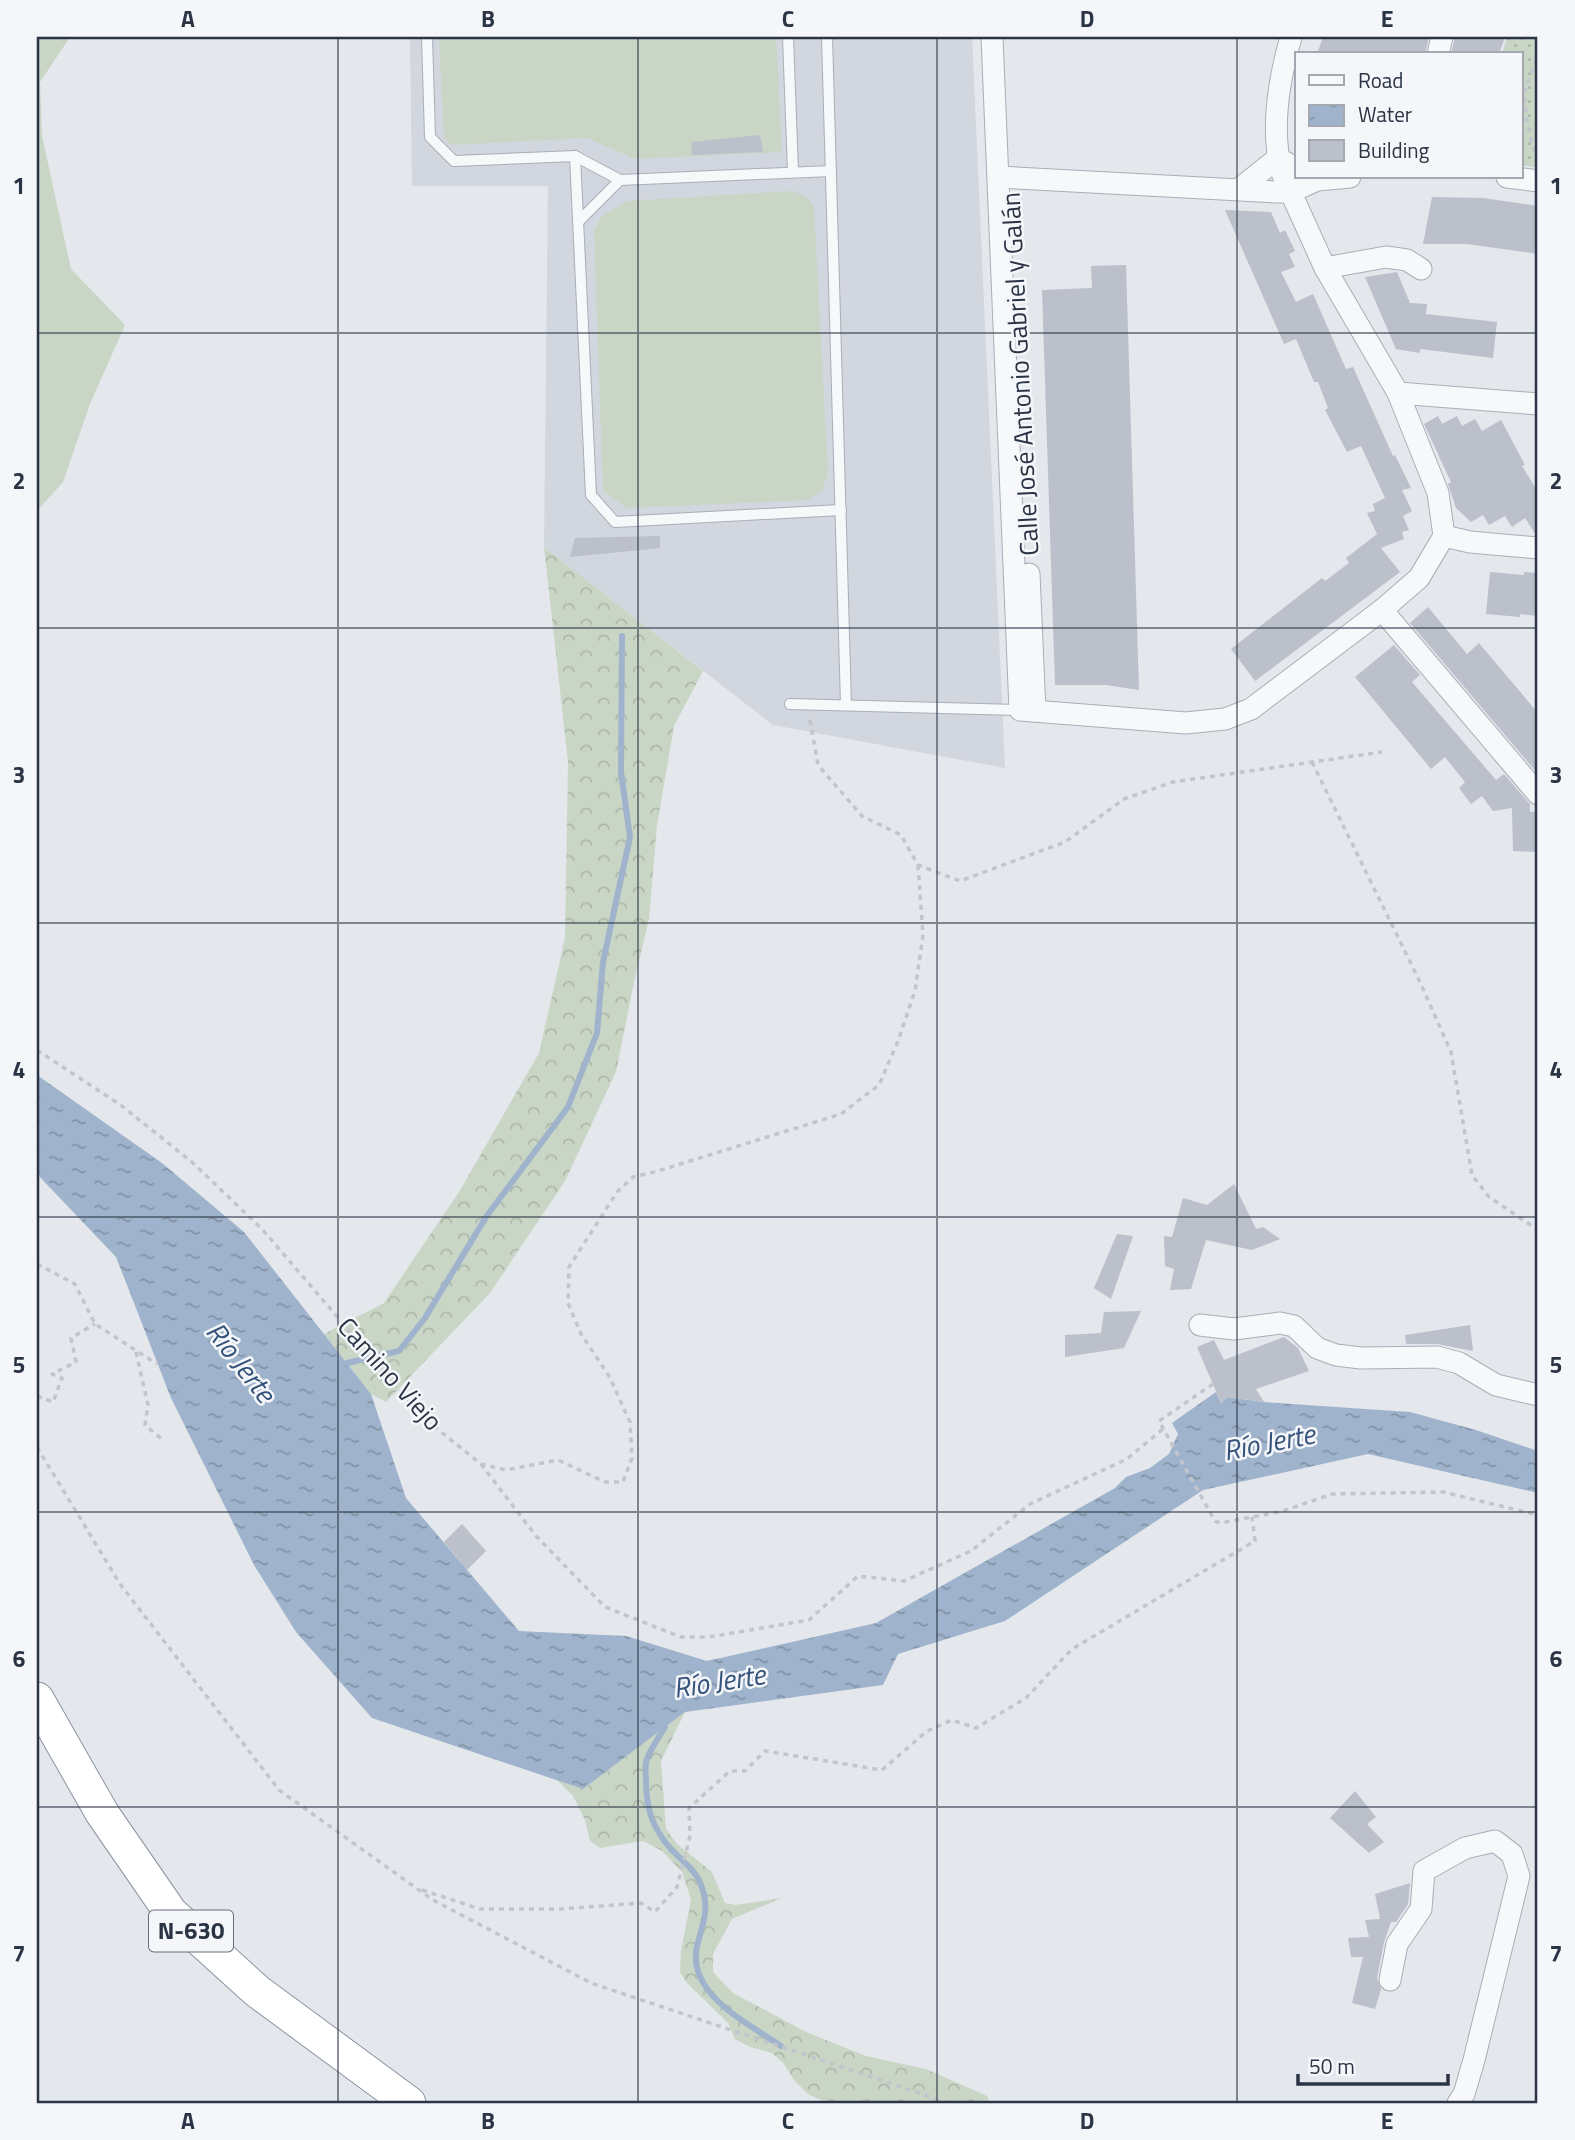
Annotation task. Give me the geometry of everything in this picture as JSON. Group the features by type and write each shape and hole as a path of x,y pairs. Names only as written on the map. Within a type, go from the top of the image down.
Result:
{"highway":[{"name":"N-630","path":"37,1699 102,1813 171,1913 257,1991 409,2103"}],"street":[{"name":"Calle José Antonio Gabriel y Galán","path":"992,37 1005,177"},
{"name":"Calle José Antonio Gabriel y Galán","path":"1002,37 1005,177 1028,711"},
{"path":"1028,711 1186,723 1226,719 1251,709 1382,610 1419,578 1444,536 1438,493 1398,393 1325,268 1286,185 1287,163 1277,105 1292,37"},
{"path":"1240,189 1287,163"},
{"path":"1005,177 1291,192 1315,178"},
{"path":"1515,178 1538,181"},
{"path":"1325,268 1386,257 1408,260 1421,269"},
{"path":"1398,393 1538,404"},
{"path":"1444,536 1470,542 1538,548"},
{"path":"1382,610 1538,794"},
{"path":"1199,1325 1234,1329 1280,1324 1294,1326 1317,1348 1336,1355 1362,1358 1437,1357 1459,1363 1496,1385 1538,1395"},
{"path":"1390,1980 1397,1944 1421,1909 1424,1871 1465,1847 1495,1841 1513,1854 1519,1875 1474,2060 1464,2095 1458,2103"}],"lane":[{"path":"428,37 430,137 454,161 575,156 620,180 831,171"},
{"path":"788,37 793,172"},
{"path":"827,37 846,705"},
{"path":"575,156 591,495 615,522 841,510"},
{"path":"579,221 620,180"},
{"path":"790,704 1028,711"}],"path":[{"path":"1538,54 1524,93 1527,123 1538,166"},
{"path":"481,1464 506,1470 558,1460 605,1482 623,1482 632,1458 630,1422 610,1376 581,1335 568,1303 569,1266 617,1192 633,1177 841,1114 879,1085 898,1041 915,991 923,934 918,865 901,835 862,816 818,765 807,704"},
{"path":"918,865 960,881 1065,842 1124,799 1172,782 1382,752"},
{"path":"1312,762 1419,979 1451,1052 1472,1175 1489,1197 1538,1230"},
{"name":"Camino Viejo","path":"37,1050 122,1106 193,1163 262,1229 425,1419 481,1464 536,1536 605,1607 681,1637 709,1637 809,1619 858,1576 904,1581 971,1551 1030,1504 1127,1459 1164,1428 1159,1421 1213,1384"},
{"path":"37,1264 75,1284 95,1324 157,1364"},
{"path":"37,1396 53,1402 62,1378 52,1374 76,1362 71,1338 95,1324"},
{"path":"136,1352 148,1405 145,1425 163,1440"},
{"path":"1164,1428 1213,1517 1221,1523 1283,1511 1332,1494 1443,1492 1538,1515"},
{"path":"37,1447 121,1584 279,1790 433,1900 591,1983 949,2103"},
{"path":"417,1888 480,1909 560,1909 641,1903 654,1912 677,1887 690,1836 689,1808 730,1771 745,1771 765,1751 882,1770 927,1731 952,1720 976,1728 1026,1699 1072,1649 1255,1541 1252,1517"}],"shaded area":[{"path":"410,37 972,37 1005,768 773,725 544,547 548,186 412,186"}],"green space":[{"path":"37,37 70,37 40,82 42,136 71,269 125,325 90,404 63,482 37,511"},
{"path":"439,37 776,37 782,152 635,159 587,138 451,145 444,136"},
{"path":"1507,37 1538,37 1538,168 1522,165 1522,52 1503,52"},
{"path":"792,191 809,198 814,209 828,473 822,491 807,500 626,508 603,491 594,230 602,216 628,201"},
{"path":"544,547 703,671 674,726 657,826 649,919 616,1072 565,1181 490,1293 386,1402 371,1394 324,1334 384,1303 459,1192 539,1053 565,938 568,762"},
{"path":"685,1712 661,1761 666,1829 677,1844 712,1872 725,1903 735,1905 782,1898 732,1919 713,1954 713,1972 733,1993 806,2032 866,2056 926,2069 987,2096 990,2103 827,2103 808,2094 772,2053 750,2047 735,2039 728,2023 686,1982 680,1972 681,1951 691,1900 682,1872 662,1851 643,1841 600,1848 590,1841 585,1820 573,1796 557,1780 583,1789"}],"water":[{"name":"Río Jerte","path":"37,1075 162,1163 244,1232 371,1394 406,1498 519,1631 626,1636 707,1661 876,1623 1115,1488 1126,1477 1150,1468 1169,1454 1178,1434 1172,1423 1216,1392 1221,1403 1227,1397 1410,1412 1476,1430 1538,1451 1538,1493 1368,1454 1203,1490 1005,1621 898,1654 883,1685 685,1712 583,1789 372,1718 296,1632 254,1565 171,1398 116,1257 37,1174"}],"building":[{"path":"1323,37 1429,37 1425,52 1318,52"},
{"path":"1455,37 1505,37 1500,52 1451,52"},
{"path":"760,135 763,152 692,155 691,142"},
{"path":"1432,197 1483,198 1538,206 1538,254 1467,244 1423,244"},
{"path":"1225,210 1271,212 1280,233 1285,230 1295,251 1289,254 1295,267 1281,272 1296,302 1313,294 1346,369 1353,367 1393,456 1395,455 1411,488 1402,490 1412,511 1403,516 1409,530 1402,532 1404,539 1381,548 1400,572 1255,681 1231,649 1322,578 1325,581 1349,563 1346,558 1377,534 1367,513 1375,511 1373,504 1385,498 1361,446 1347,452 1325,410 1328,408 1318,382 1314,382 1296,339 1284,344"},
{"path":"1126,265 1139,690 1106,685 1055,685 1042,290 1092,288 1091,266"},
{"path":"1397,272 1410,303 1427,304 1426,314 1497,322 1493,358 1420,349 1420,353 1396,349 1365,277"},
{"path":"1438,416 1442,424 1457,416 1462,426 1475,419 1482,431 1501,420 1525,465 1522,466 1538,492 1538,535 1525,518 1512,527 1505,516 1489,525 1483,515 1471,522 1456,508 1448,484 1451,482 1424,424"},
{"path":"660,536 660,548 570,557 575,538"},
{"path":"1490,572 1524,575 1524,572 1538,573 1538,616 1486,614"},
{"path":"1428,607 1467,654 1479,643 1538,713 1538,774 1410,623"},
{"path":"1394,645 1420,675 1412,682 1496,780 1504,774 1530,804 1530,812 1538,811 1538,852 1513,851 1512,808 1493,811 1482,796 1471,804 1459,788 1465,782 1445,757 1431,769 1355,677"},
{"path":"1234,1184 1256,1229 1263,1227 1280,1239 1252,1250 1206,1240 1191,1289 1170,1290 1174,1269 1165,1266 1164,1236 1172,1237 1183,1198 1207,1205"},
{"path":"1117,1234 1133,1236 1111,1299 1094,1288"},
{"path":"1141,1311 1124,1348 1065,1357 1065,1335 1101,1333 1104,1312"},
{"path":"1470,1325 1473,1351 1437,1344 1406,1344 1405,1335"},
{"path":"1284,1337 1298,1348 1309,1371 1256,1389 1264,1402 1227,1397 1221,1403 1197,1347 1214,1340 1224,1360"},
{"path":"462,1524 486,1551 467,1570 444,1542"},
{"path":"1355,1791 1376,1817 1367,1824 1384,1842 1369,1853 1330,1818"},
{"path":"1410,1883 1408,1904 1396,1922 1391,1922 1384,1942 1377,1978 1381,1989 1375,2009 1352,2003 1363,1957 1351,1957 1348,1938 1369,1937 1365,1920 1380,1919 1375,1894"}],"waterway":[{"path":"347,1363 399,1351 425,1318 486,1217 568,1107 597,1033 603,962 630,837 621,772 622,636"},
{"path":"665,1727 646,1761 647,1799 651,1817 659,1832 670,1848 693,1871 702,1889 705,1911 696,1960 700,1976 708,1991 721,2004 781,2046"}]}
